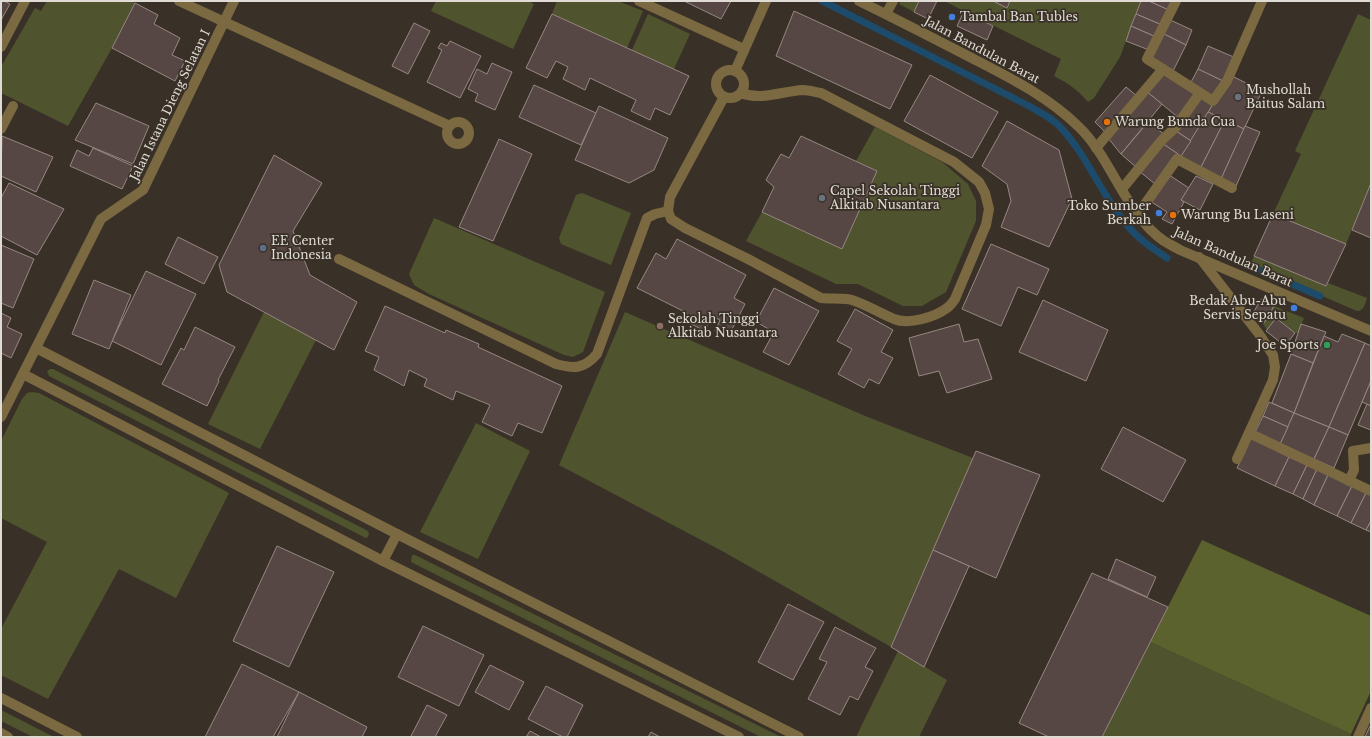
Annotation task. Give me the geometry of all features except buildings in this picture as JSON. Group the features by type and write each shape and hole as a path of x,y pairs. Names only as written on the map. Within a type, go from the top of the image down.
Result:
{"street":[{"path":"1,47 25,1"},
{"path":"179,1 450,126"},
{"name":"Jalan Istana Dieng Selatan I","path":"1,417 101,219 143,190 234,1"},
{"path":"639,1 744,49"},
{"path":"735,71 766,1"},
{"name":"Jalan Bandulan Barat","path":"859,1 1042,96 1080,128 1096,148 1138,214 1149,228 1164,241 1371,331"},
{"path":"886,14 893,1"},
{"path":"1176,1 1147,59 1213,101 1227,81 1262,1"},
{"path":"1096,148 1163,69"},
{"path":"731,70 735,71 740,74 744,80 744,85 741,93 735,98 728,99 718,92 716,83 722,72 731,70"},
{"path":"724,97 670,197 668,210 671,219 684,228 748,259 821,298 834,300 850,299 896,320 912,321 936,315 948,308 956,299 986,225 989,209 985,193 979,182 954,162 821,93 804,90 758,97 741,93"},
{"path":"1122,189 1162,140 1176,128 1200,93"},
{"path":"1,129 13,106"},
{"path":"1138,214 1177,159 1232,188"},
{"path":"339,259 556,364 577,368 587,364 597,354 647,218 668,210"},
{"path":"1199,257 1259,334 1273,355 1275,367 1273,380 1237,459"},
{"path":"36,348 397,534 799,737"},
{"path":"23,374 383,560 739,737"},
{"path":"1249,433 1371,491"},
{"path":"1349,481 1354,470 1353,451 1371,448"},
{"path":"383,560 397,534"},
{"path":"1,698 77,737"},
{"path":"1358,737 1371,708"},
{"path":"1,733 8,737"}],"green space":[{"path":"47,1 131,1 135,3 112,48 68,126 1,93 1,67 35,8 41,11"},
{"path":"436,1 528,1 534,4 513,49 431,11"},
{"path":"557,1 618,1 643,11 627,48 552,14"},
{"path":"901,1 919,1 914,12 899,4"},
{"path":"944,1 1141,1 1120,57 1094,98 1088,102 1072,87 1054,76 1061,59"},
{"path":"648,14 690,34 674,69 632,50"},
{"path":"1358,14 1371,20 1371,183 1346,244 1273,214 1301,154 1295,151"},
{"path":"875,127 942,162 968,184 976,201 976,221 946,292 922,306 903,306 858,284 836,284 746,241 762,212 842,249 877,171 856,161"},
{"path":"582,193 631,213 611,265 561,244 559,238 576,195"},
{"path":"434,218 605,292 583,352 573,357 564,355 429,294 414,285 409,274"},
{"path":"1254,256 1326,286 1328,283 1367,298 1365,305 1361,310 1357,311 1250,265"},
{"path":"1274,306 1304,318 1298,333 1295,333 1276,318 1267,330 1263,324"},
{"path":"264,312 316,340 260,449 208,424"},
{"path":"625,312 865,416 973,458 891,647 724,552 559,465"},
{"path":"53,369 368,531 368,537 365,538 49,376 47,371"},
{"path":"27,393 39,393 229,493 176,598 119,569 48,699 1,675 1,629 47,542 1,518 1,441 22,399"},
{"path":"476,423 530,451 478,559 420,532"},
{"path":"1202,540 1371,616 1371,691 1351,734 1150,642"},
{"path":"412,555 415,555 781,737 761,737 411,562"},
{"path":"1150,642 1351,734 1350,737 1102,737"},
{"path":"898,651 947,680 919,737 856,737"},
{"path":"1,710 54,737 33,737 1,721"}],"waterway":[{"path":"822,1 1046,116 1062,129 1080,152 1110,202 1131,230 1167,258"},
{"path":"1252,267 1320,296"}],"place":[{"name":"Tambal Ban Tubles","path":"952,17"},
{"name":"Mushollah Baitus Salam","path":"1238,97"},
{"name":"Warung Bunda Cua","path":"1107,122"},
{"name":"Capel Sekolah Tinggi Alkitab Nusantara","path":"822,198"},
{"name":"Toko Sumber Berkah","path":"1159,213"},
{"name":"Warung Bu Laseni","path":"1173,215"},
{"name":"EE Center Indonesia","path":"263,248"},
{"name":"Bedak Abu-Abu Servis Sepatu","path":"1294,308"},
{"name":"Sekolah Tinggi Alkitab Nusantara","path":"660,326"},
{"name":"Joe Sports","path":"1327,345"}]}
